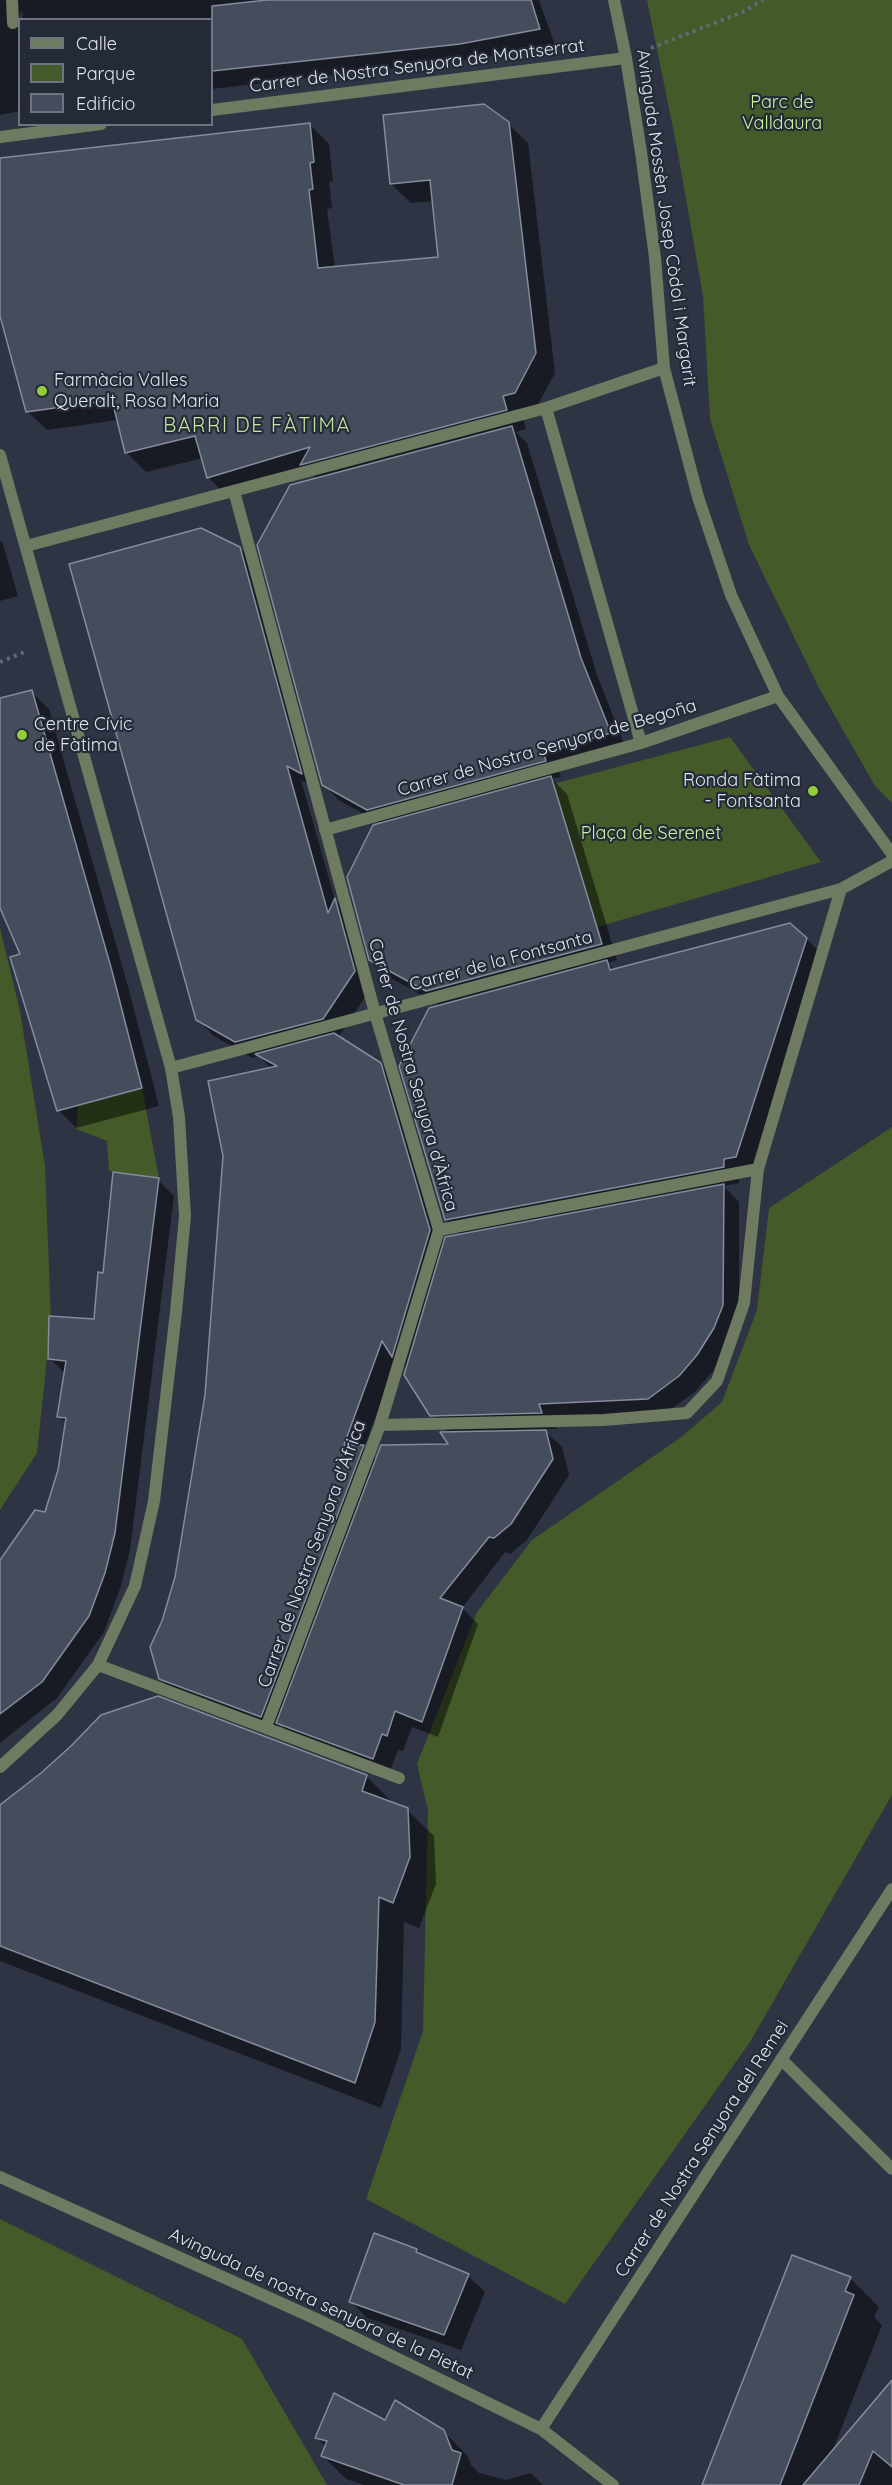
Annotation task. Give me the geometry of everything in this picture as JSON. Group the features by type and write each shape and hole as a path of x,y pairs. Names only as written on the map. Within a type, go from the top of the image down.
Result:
{"street":[{"path":"0,1 6,0"},
{"path":"12,0 13,23"},
{"name":"Avinguda Mossèn Josep Còdol i Margarit","path":"614,0 626,58 655,258 664,368 698,497 731,596 778,696 892,854"},
{"name":"Carrer de Nostra Senyora de Montserrat","path":"213,110 626,58"},
{"path":"0,137 85,126"},
{"path":"26,546 546,408 664,368"},
{"path":"546,408 641,743"},
{"path":"0,455 171,1068 179,1117 185,1216 154,1501 135,1586 98,1665 57,1715 0,1767"},
{"name":"Carrer de Nostra Senyora d'Àfrica","path":"234,491 375,1013 439,1230 380,1425 267,1727"},
{"name":"Carrer de Nostra Senyora de Begoña","path":"325,830 641,743 778,696"},
{"path":"380,1425 604,1420 687,1413 717,1381 744,1304 758,1169 841,889 892,861"},
{"name":"Carrer de la Fontsanta","path":"171,1068 841,889"},
{"path":"439,1230 758,1169"},
{"path":"98,1665 399,1778"},
{"name":"Carrer de Nostra Senyora del Remei","path":"541,2429 892,1889"},
{"path":"781,2059 892,2169"},
{"name":"Avinguda de nostra senyora de la Pietat","path":"0,2177 314,2318 541,2429 613,2485"}],"path":[{"path":"626,58 745,11 763,0"},
{"path":"0,659 12,656"}],"green space":[{"name":"Parc de Valldaura","path":"647,0 892,0 892,803 875,786 819,688 749,545 710,419 703,296 677,148"},
{"name":"Plaça de Serenet","path":"730,737 821,862 597,927 553,784"},
{"path":"0,928 20,1011 45,1166 51,1321 37,1453 0,1510"},
{"path":"142,1088 159,1178 109,1171 107,1141 76,1129 78,1105"},
{"path":"892,1127 892,1795 750,2042 565,2304 366,2199 423,2031 428,1810 417,1764 477,1612 532,1540 680,1438 722,1402 757,1310 769,1208"},
{"path":"0,2219 242,2339 327,2485 0,2485"}],"building":[{"path":"267,0 531,0 540,29 460,44 213,71 212,6"},
{"path":"484,104 509,122 536,353 515,393 503,396 507,410 300,465 310,447 207,478 195,436 125,453 112,400 26,412 0,316 0,158 310,123 314,162 310,163 313,189 309,190 318,268 438,257 430,180 390,184 383,115"},
{"path":"512,426 581,658 611,733 543,752 546,761 367,810 322,785 257,545 290,485"},
{"path":"201,528 240,547 302,774 287,766 328,913 335,898 355,971 323,1019 235,1042 196,1020 69,564"},
{"path":"32,690 112,971 142,1088 57,1111 10,957 20,954 0,908 0,698"},
{"path":"551,776 602,944 426,991 369,960 347,877 373,825"},
{"path":"790,923 807,938 736,1157 724,1159 724,1167 445,1220 399,1066 429,1008 607,960 610,970"},
{"path":"334,1033 381,1063 430,1230 392,1357 382,1341 344,1445 364,1445 261,1717 159,1679 150,1647 162,1621 175,1577 205,1395 223,1156 208,1081 277,1066 255,1054"},
{"path":"113,1172 159,1178 115,1533 105,1573 89,1616 42,1682 0,1714 0,1560 35,1510 45,1512 58,1470 66,1418 57,1417 66,1361 48,1359 49,1316 94,1319 98,1272 103,1273"},
{"path":"724,1184 723,1305 714,1328 697,1355 679,1376 648,1399 539,1404 542,1413 430,1416 404,1375 445,1237"},
{"path":"546,1430 553,1459 511,1524 494,1538 489,1537 440,1598 463,1607 422,1722 395,1711 387,1736 382,1734 373,1759 276,1723 381,1445 448,1444 440,1432"},
{"path":"158,1696 367,1775 362,1791 408,1808 410,1857 393,1903 379,1897 375,2022 355,2083 0,1946 0,1805 41,1773 101,1715"},
{"path":"374,2233 417,2249 416,2252 469,2274 444,2335 349,2302"},
{"path":"792,2255 851,2277 845,2291 854,2295 780,2485 702,2485"},
{"path":"892,2380 892,2467 873,2451 859,2485 803,2485"},
{"path":"334,2393 385,2420 395,2400 444,2430 452,2450 461,2453 452,2485 404,2485 321,2456 327,2441 315,2438"}],"place":[{"name":"Farmàcia Valles Queralt, Rosa Maria","path":"42,391"},
{"name":"Centre Cívic de Fàtima","path":"22,735"},
{"name":"Ronda Fàtima - Fontsanta","path":"813,791"}],"district":[{"name":"BARRI DE FÀTIMA","path":"257,426"}]}
